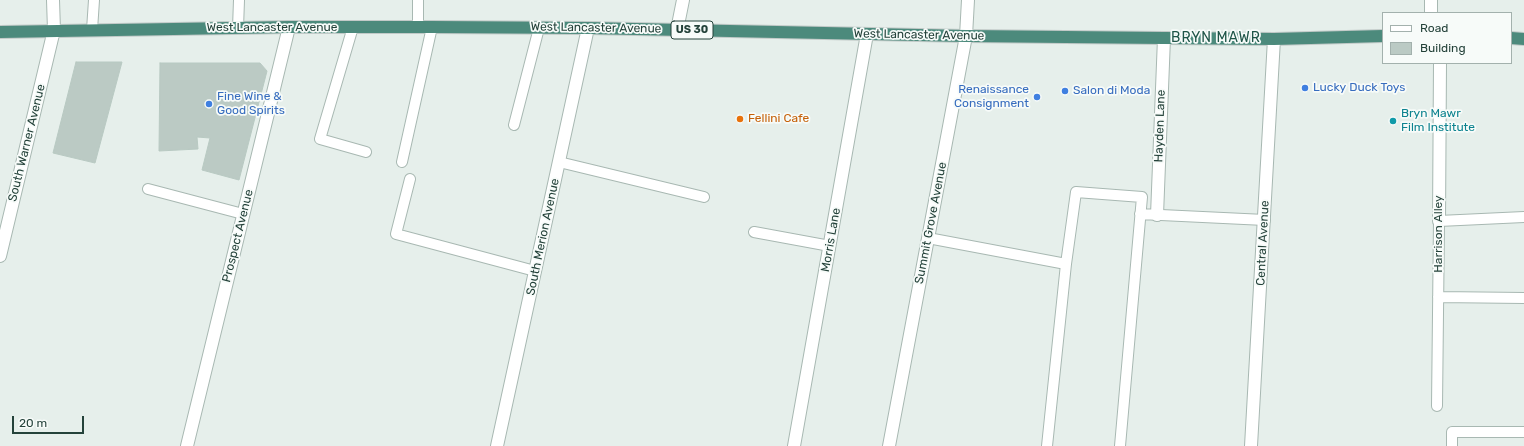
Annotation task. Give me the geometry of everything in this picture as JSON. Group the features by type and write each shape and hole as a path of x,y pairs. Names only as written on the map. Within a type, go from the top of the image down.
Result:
{"highway":[{"name":"West Lancaster Avenue","path":"0,32 289,27 432,27 588,28 966,36 1164,38 1274,39 1382,36"},
{"path":"1512,38 1524,39"}],"street":[{"name":"South Warner Avenue","path":"0,256 54,30 53,0"},
{"path":"676,30 683,0"},
{"name":"Summit Grove Avenue","path":"889,446 966,36 968,0"},
{"path":"1431,0 1431,12"},
{"name":"Prospect Avenue","path":"187,446 289,27"},
{"name":"South Merion Avenue","path":"497,446 588,28"},
{"name":"Morris Lane","path":"794,446 867,34"},
{"name":"Hayden Lane","path":"1156,215 1164,38"},
{"name":"Central Avenue","path":"1251,446 1265,220 1274,39"},
{"name":"Harrison Alley","path":"1439,221 1440,64"}],"lane":[{"path":"92,30 94,0"},
{"path":"238,0 238,28"},
{"path":"418,0 418,28"},
{"path":"353,27 320,139 366,152"},
{"path":"402,162 432,27"},
{"path":"514,125 539,28"},
{"path":"559,162 704,197"},
{"path":"410,179 396,234 535,272"},
{"path":"148,189 244,214"},
{"path":"1047,446 1066,264 1076,192 1142,197 1120,446"},
{"path":"1140,214 1265,220"},
{"path":"1439,221 1524,217"},
{"name":"Harrison Alley","path":"1438,406 1439,221"},
{"path":"754,232 830,246"},
{"path":"928,238 1066,264"},
{"path":"1438,297 1524,298"},
{"path":"1452,446 1452,432 1524,432"}],"building":[{"path":"76,62 122,62 95,163 53,153"},
{"name":"Fine Wine & Good Spirits","path":"160,63 260,63 267,71 239,180 202,170 210,138 197,137 198,149 159,151"}],"place":[{"name":"Lucky Duck Toys","path":"1305,88"},
{"name":"Salon di Moda","path":"1065,91"},
{"name":"Renaissance Consignment","path":"1037,97"},
{"name":"Fine Wine & Good Spirits","path":"209,104"},
{"name":"Fellini Cafe","path":"740,119"},
{"name":"Bryn Mawr Film Institute","path":"1393,121"}],"district":[{"name":"BRYN MAWR","path":"1216,38"}]}
